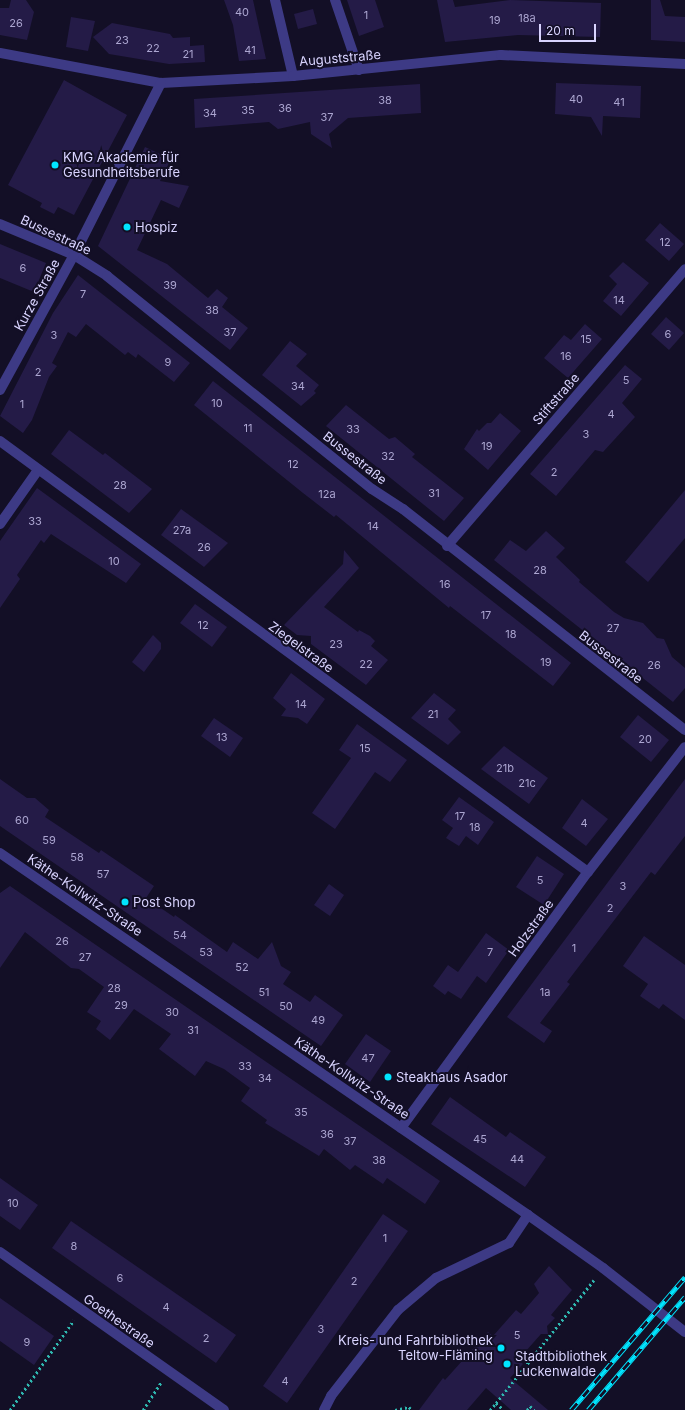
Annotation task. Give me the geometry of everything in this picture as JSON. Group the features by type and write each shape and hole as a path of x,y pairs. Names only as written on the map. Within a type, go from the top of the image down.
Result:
{"street":[{"path":"275,0 293,76"},
{"path":"335,0 359,70"},
{"name":"Auguststraße","path":"0,53 161,82 293,76 501,56 685,64"},
{"name":"Kurze Straße","path":"0,390 74,255 161,82"},
{"name":"Bussestraße","path":"0,224 74,255 107,276 155,317 685,730"},
{"name":"Stiftstraße","path":"447,546 685,269"},
{"name":"Ziegelstraße","path":"0,441 588,872"},
{"path":"0,524 38,470"},
{"name":"Holzstraße","path":"401,1128 588,872 685,747"},
{"name":"Käthe-Kollwitz-Straße","path":"0,853 528,1215 603,1268 685,1332"},
{"path":"324,1410 331,1396 398,1310 436,1278 509,1243 528,1215"},
{"name":"Goethestraße","path":"0,1252 224,1410"}],"path":[{"path":"490,1410 603,1268"},
{"path":"10,1410 81,1310"},
{"path":"143,1410 168,1371"},
{"path":"496,1403 503,1409"},
{"path":"527,1410 530,1406 534,1410"},
{"path":"396,1410 408,1407 412,1410"}],"building":[{"path":"11,0 26,0 34,12 27,40 0,35 0,8 9,8"},
{"path":"224,0 253,0 266,59 239,61 233,25"},
{"path":"347,0 375,0 384,27 359,36"},
{"path":"437,0 453,0 455,7 510,0 601,3 600,37 518,35 445,42"},
{"path":"651,0 660,0 665,16 685,17 685,42 651,40"},
{"path":"313,9 317,24 298,29 294,14"},
{"path":"71,17 95,21 88,51 66,47"},
{"path":"112,23 170,34 173,38 190,37 190,46 204,45 205,62 169,64 109,54 93,37"},
{"path":"64,80 127,115 74,215 58,207 54,214 40,207 42,203 8,185"},
{"path":"556,83 641,86 640,118 603,116 602,136 591,117 555,114"},
{"path":"420,84 421,113 348,118 329,134 332,148 311,134 310,122 278,129 269,122 195,128 194,99"},
{"path":"145,147 171,159 160,181 189,186 179,208 161,200 137,250 167,264 208,298 217,289 228,298 222,307 248,328 230,350 98,246"},
{"path":"660,223 684,244 669,261 645,240"},
{"path":"0,244 46,263 34,292 0,278"},
{"path":"623,262 649,283 621,316 603,301 617,284 609,276"},
{"path":"78,275 190,363 174,382 138,354 136,358 128,352 125,355 86,324 76,337 68,332 52,363 57,366 49,377 32,420 23,433 0,416 53,313"},
{"path":"666,317 684,333 669,350 651,334"},
{"path":"585,324 602,339 568,378 544,358 564,335 571,340"},
{"path":"290,341 307,354 296,366 319,385 314,391 316,393 301,406 262,375"},
{"path":"625,365 642,379 622,403 635,417 603,452 595,450 556,496 530,474"},
{"path":"213,381 571,663 553,686 450,606 449,608 336,515 334,517 303,493 194,405"},
{"path":"346,405 389,439 395,437 415,454 412,457 464,498 444,521 326,426"},
{"path":"500,413 521,431 488,470 464,449 477,429 479,431 487,423 491,423"},
{"path":"69,430 103,455 105,453 152,489 129,513 51,454"},
{"path":"37,488 141,564 126,583 51,534 44,543 41,540 17,575 20,579 0,608 0,541"},
{"path":"685,490 685,538 648,582 625,562"},
{"path":"181,509 228,543 204,567 161,535"},
{"path":"546,531 565,548 556,557 580,580 579,582 614,612 624,618 643,623 657,638 664,639 672,657 685,668 685,688 673,702 494,560 510,540 526,551"},
{"path":"344,550 359,568 324,607 358,632 359,630 370,636 375,641 371,646 388,660 366,685 311,644 311,636 297,635 284,625 343,564"},
{"path":"195,604 227,627 212,647 180,623"},
{"path":"153,635 161,643 161,649 144,672 132,662"},
{"path":"291,673 325,699 307,724 298,718 281,716 286,709 273,698"},
{"path":"434,693 456,710 448,719 461,732 448,745 411,718"},
{"path":"638,715 669,740 651,762 620,737"},
{"path":"214,718 243,738 230,757 201,736"},
{"path":"357,724 407,760 390,782 375,772 335,829 312,813 351,758 339,750"},
{"path":"504,746 548,778 529,804 481,769"},
{"path":"0,779 27,798 35,798 49,810 45,817 99,853 101,850 154,886 146,898 174,917 175,915 227,952 233,942 258,959 272,942 281,966 291,972 283,984 310,1002 315,995 343,1015 321,1046 0,826"},
{"path":"685,779 685,836 655,875 651,872 567,982 570,984 540,1023 552,1031 544,1043 507,1017"},
{"path":"459,797 494,822 478,845 466,836 459,846 446,838 453,828 442,820"},
{"path":"582,799 608,819 586,846 562,828"},
{"path":"537,856 564,874 544,905 516,887"},
{"path":"329,884 344,895 330,916 314,905"},
{"path":"10,886 440,1181 425,1204 387,1178 383,1184 355,1165 350,1170 324,1149 319,1156 265,1123 267,1120 241,1101 250,1088 224,1069 206,1061 195,1076 159,1049 171,1034 134,1009 110,1040 96,1029 101,1021 87,1012 104,987 79,969 71,968 25,932 0,968 0,893"},
{"path":"486,933 509,950 486,983 477,976 461,999 448,991 445,995 433,986 448,965 458,972"},
{"path":"644,936 685,965 685,1020 663,1004 659,1009 640,996 648,984 623,966"},
{"path":"366,1034 391,1051 370,1082 345,1064"},
{"path":"450,1097 506,1137 510,1132 546,1157 525,1187 431,1124"},
{"path":"0,1178 38,1205 20,1230 0,1216"},
{"path":"383,1214 408,1231 287,1403 263,1386"},
{"path":"71,1221 236,1335 216,1363 52,1248"},
{"name":"Kreis- und Fahrbibliothek Teltow-Fläming","path":"549,1266 572,1290 551,1315 555,1318 547,1326 548,1334 541,1334 518,1360 523,1364 510,1378 548,1410 511,1410 486,1388 467,1410 419,1410 443,1378 445,1380 488,1332 493,1336 516,1310 521,1314 539,1293 534,1284"},
{"path":"0,1298 54,1336 34,1365 0,1341"}],"railway":[{"path":"571,1410 685,1277"},
{"path":"588,1410 685,1297"}],"place":[{"name":"KMG Akademie für Gesundheitsberufe","path":"55,165"},
{"name":"Hospiz","path":"127,227"},
{"name":"Post Shop","path":"125,902"},
{"name":"Steakhaus Asador","path":"388,1077"},
{"name":"Kreis- und Fahrbibliothek Teltow-Fläming","path":"501,1348"},
{"name":"Stadtbibliothek Luckenwalde","path":"507,1364"}]}
